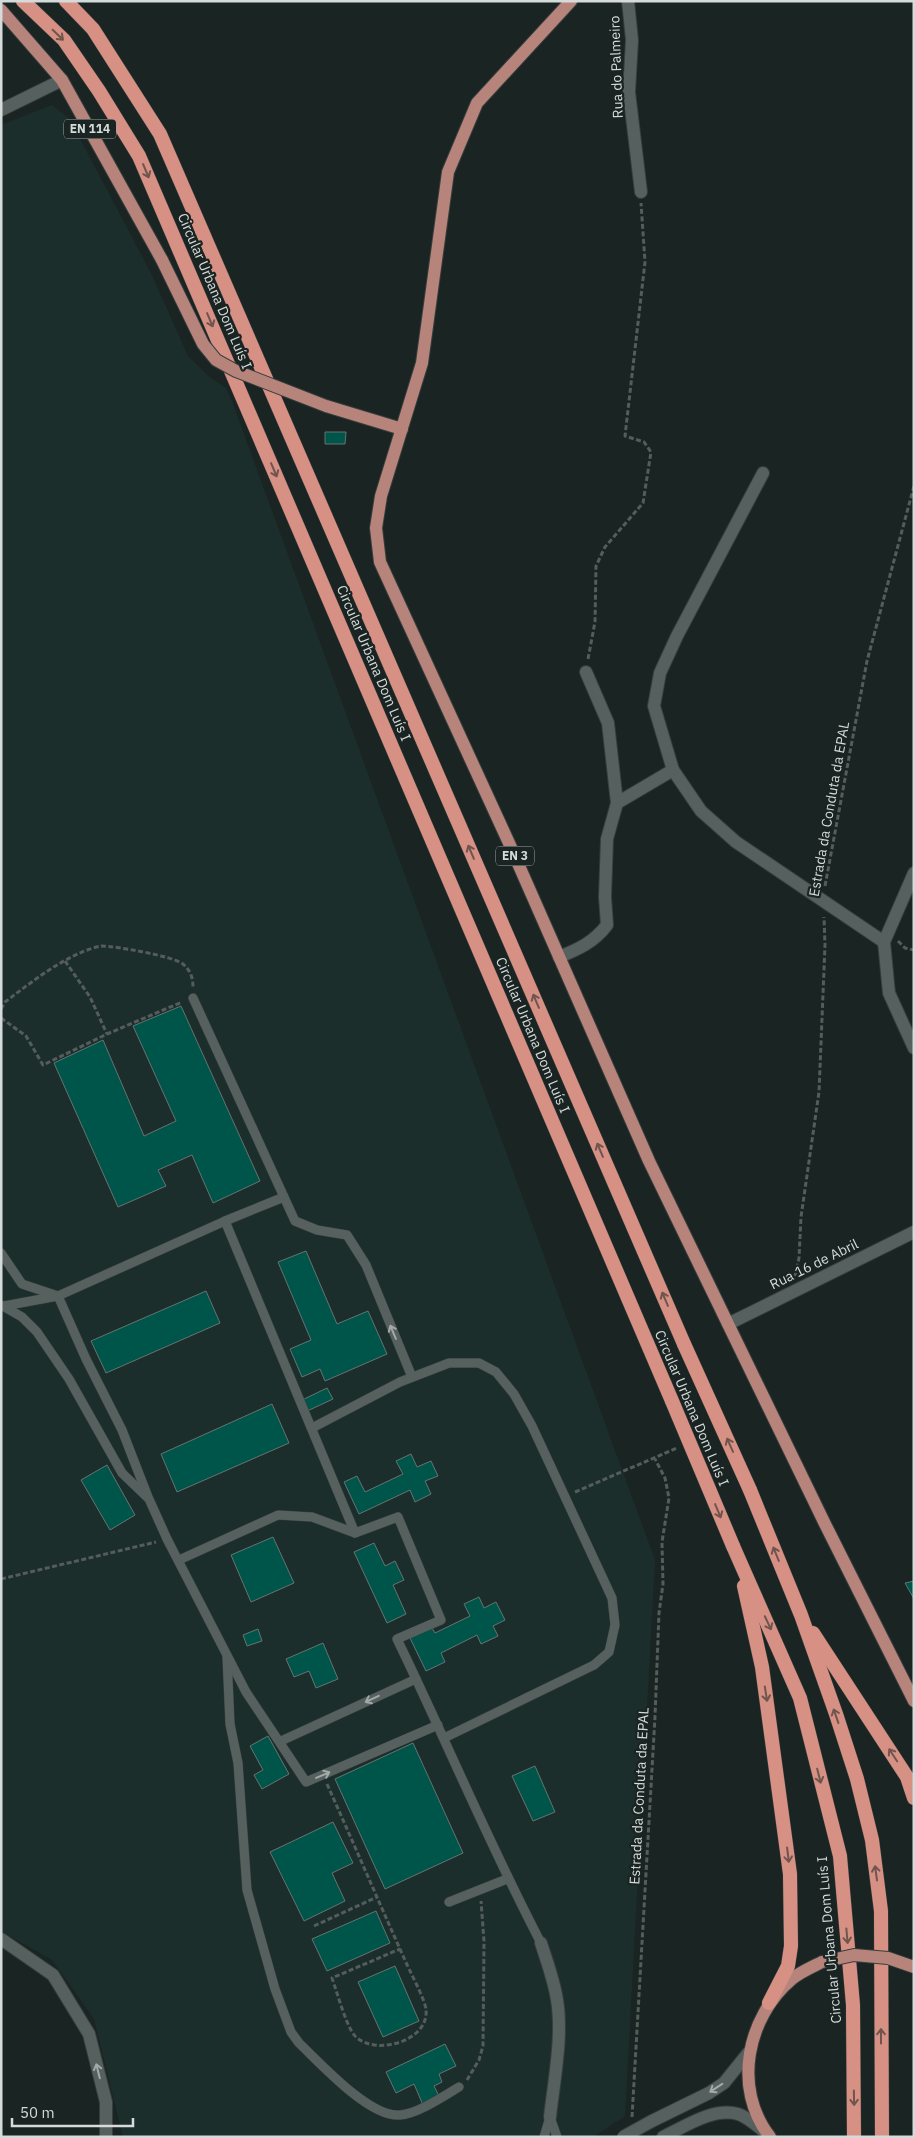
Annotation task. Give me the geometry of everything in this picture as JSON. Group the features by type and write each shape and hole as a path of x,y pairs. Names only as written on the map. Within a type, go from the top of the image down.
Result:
{"highway":[{"name":"Circular Urbana Dom Luís I","path":"23,1 64,40 99,91 139,156 739,1560 800,1698 840,1856 852,2006 854,2137"},
{"name":"Circular Urbana Dom Luís I","path":"66,1 92,30 160,134 684,1344 750,1490 801,1615 857,1779 872,1840 881,1911 882,2137"},
{"path":"739,1560 762,1667 790,1874 791,1946 788,1966 769,2003"},
{"path":"801,1615 907,1777 914,1798"}],"main road":[{"name":"EN 3","path":"571,1 477,103 448,172 422,363 381,496 376,528 380,562 505,834 649,1161 826,1526 914,1701"},
{"name":"EN 114","path":"1,10 62,80 162,260 203,344 216,360 236,371 326,406 402,429"},
{"path":"769,2135 757,2115 751,2095 748,2073 749,2052 756,2026 769,2003 792,1978 822,1962 854,1955 888,1958 914,1967"}],"street":[{"name":"Rua do Palmeiro","path":"628,1 632,40 629,92 641,192"},
{"path":"1,110 62,80"},
{"path":"763,473 677,636 660,674 654,706 673,770 701,811 736,842 825,900 884,942"},
{"path":"559,957 581,949 598,937 607,925 605,897 607,839 617,803 608,722 586,672"},
{"path":"617,803 673,770"},
{"path":"914,873 884,942 889,993 914,1048"},
{"name":"Rua 16 de Abril","path":"728,1324 914,1232"},
{"path":"1,1939 53,1975 89,2034 106,2102 106,2137"},
{"path":"541,1944 551,1972 558,2001 559,2028 550,2116"},
{"path":"627,2132 724,2083 749,2052"},
{"path":"663,2137 704,2117 720,2114 738,2114 769,2135"}],"lane":[{"path":"193,998 295,1221 317,1230 347,1235 366,1266 412,1377"},
{"path":"3,1306 58,1296 225,1221 284,1197"},
{"path":"225,1221 355,1533"},
{"path":"1,1253 22,1284 58,1296 86,1359 122,1430 149,1500 167,1539 246,1692 281,1741 306,1782 438,1725"},
{"path":"3,1306 22,1317 37,1332 70,1379 122,1473 149,1500"},
{"path":"312,1428 412,1377 449,1362 479,1362 496,1372 518,1402 566,1496 612,1598 615,1625 609,1652 594,1665 444,1738"},
{"path":"179,1560 278,1515 312,1517 355,1533 398,1517 441,1620 397,1639 507,1879 541,1944"},
{"path":"227,1653 230,1724 238,1763 247,1890 275,1989 291,2032 299,2043 356,2095 381,2113 401,2116 427,2106 459,2088"},
{"path":"281,1741 416,1679"},
{"path":"449,1902 507,1879"},
{"path":"550,2116 557,2134 566,2137"},
{"path":"544,2137 550,2116"}],"path":[{"path":"586,672 595,622 596,566 605,547 643,503 651,452 644,442 625,436 645,262 641,192"},
{"name":"Estrada da Conduta da EPAL","path":"794,1291 799,1258 800,1218 819,1092 825,945 823,927 825,885 867,660 914,486"},
{"path":"1,1009 5,1002 36,979 82,952 100,946 168,957 182,962 190,970 193,978 193,998 107,1034 43,1065 26,1036 1,1018"},
{"path":"65,961 90,997 107,1034"},
{"name":"Estrada da Conduta da EPAL","path":"566,1496 655,1459 664,1478 668,1498 662,1542 663,1584 659,1613 655,1717 627,2132"},
{"path":"1,1579 167,1539"},
{"path":"323,1775 400,1949 426,2010 422,2026 412,2036 391,2045 371,2046 356,2037 344,2014 332,1978 400,1949"},
{"path":"459,2088 471,2075 479,2060 483,2046 484,1941 480,1890"},
{"path":"314,1926 377,1897"}],"shaded area":[{"path":"52,105 69,118 151,273 188,356 208,376 226,388 233,404 655,1560 625,2116 593,2137 123,2137 94,2019 52,1960 1,1931 1,125"}],"building":[{"path":"325,432 346,432 345,444 325,444"},
{"path":"181,1006 260,1181 213,1203 192,1155 158,1170 166,1186 118,1207 54,1063 103,1040 144,1136 176,1121 133,1026"},
{"path":"306,1251 337,1324 368,1311 387,1354 325,1381 320,1369 302,1377 290,1349 311,1340 278,1262"},
{"path":"206,1291 220,1323 106,1373 91,1341"},
{"path":"327,1388 333,1399 305,1412 300,1401"},
{"path":"272,1404 289,1443 177,1492 161,1454"},
{"path":"411,1454 417,1467 431,1461 438,1476 425,1481 431,1494 415,1502 410,1490 359,1514 344,1482 357,1476 365,1492 403,1474 396,1461"},
{"path":"107,1465 135,1515 110,1530 81,1480"},
{"path":"273,1537 294,1583 251,1602 231,1555"},
{"path":"374,1543 385,1566 395,1561 404,1580 393,1585 406,1614 387,1623 354,1552"},
{"path":"914,1581 914,1599 905,1583"},
{"path":"479,1597 484,1608 496,1602 505,1620 493,1626 498,1636 481,1644 477,1635 441,1653 445,1662 426,1671 410,1638 432,1628 435,1633 470,1616 464,1604"},
{"path":"258,1629 262,1641 247,1646 243,1635"},
{"path":"323,1643 338,1679 316,1688 309,1671 294,1677 286,1659"},
{"path":"268,1736 289,1774 262,1789 254,1775 263,1770 250,1746"},
{"path":"413,1743 463,1853 385,1889 335,1779"},
{"path":"535,1766 555,1812 533,1821 512,1776"},
{"path":"333,1822 353,1863 332,1873 345,1901 304,1921 270,1852"},
{"path":"376,1911 390,1943 327,1971 312,1939"},
{"path":"395,1966 419,2021 383,2037 358,1982"},
{"path":"445,2044 456,2066 439,2074 442,2082 434,2086 440,2098 423,2105 414,2084 396,2093 386,2072"}]}
